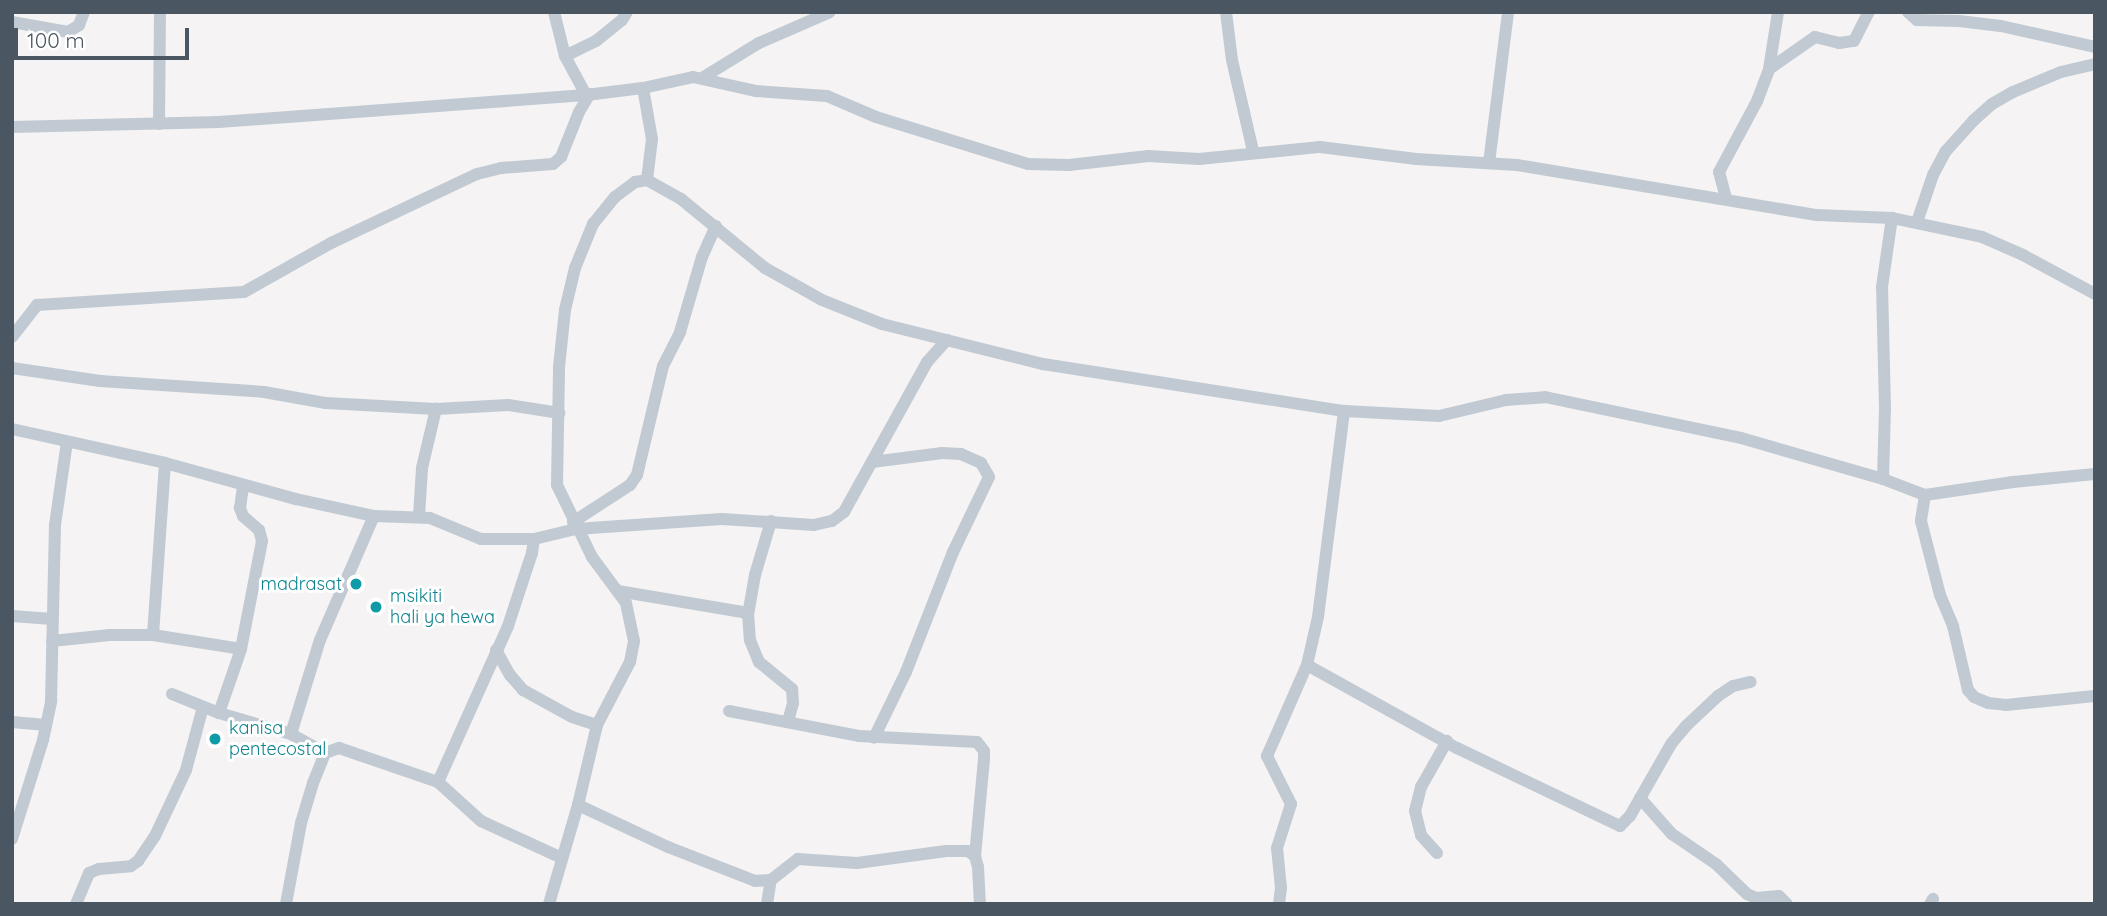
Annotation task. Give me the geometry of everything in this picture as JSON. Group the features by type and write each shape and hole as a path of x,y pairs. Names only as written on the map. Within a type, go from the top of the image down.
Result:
{"street":[{"path":"12,22 68,32 79,25 84,12"},
{"path":"159,124 160,12"},
{"path":"554,12 565,55 588,94"},
{"path":"565,55 596,41 622,20 627,12"},
{"path":"702,78 759,43 830,12"},
{"path":"1226,12 1232,60 1253,151"},
{"path":"1489,163 1508,12"},
{"path":"1726,198 1719,176 1721,165 1756,101 1769,69 1777,12"},
{"path":"1769,69 1815,37 1839,43 1854,41 1869,12"},
{"path":"1908,12 1922,21 1991,25 2095,47"},
{"path":"1917,222 1933,175 1946,151 1983,112 2023,88 2061,72 2095,64"},
{"path":"12,127 159,124 588,94 643,88 684,77 702,78 756,92 827,96 876,117 1028,164 1069,165 1148,156 1199,159 1253,151 1320,147 1416,159 1489,163 1726,198 1817,215 1892,218 1982,237 2023,255 2095,294"},
{"path":"643,88 652,139 647,180"},
{"path":"12,337 37,305 244,292 331,243 477,174 501,168 553,164 561,157 588,94"},
{"path":"549,904 578,805 597,724 630,662 634,641 630,612 575,526 556,475 559,367 565,310 575,268 593,224 615,197 635,182 647,180 681,199 765,268 822,300 882,324 1043,364 1344,411 1439,416 1537,396 1717,432 1883,479 1925,495 1938,496 2013,481 2095,474"},
{"path":"1883,479 1885,408 1882,287 1892,218"},
{"path":"575,526 630,485 637,475 650,410 663,366 680,332 702,257 716,226"},
{"path":"12,429 165,463 243,486 374,516 419,516 447,524 481,539 534,539 575,526 722,519 814,525 835,519 851,502 927,362 947,340"},
{"path":"12,368 100,380 264,392 326,404 436,409 508,405 559,413"},
{"path":"419,516 422,468 436,409"},
{"path":"1279,904 1281,888 1277,848 1291,804 1267,756 1307,665 1318,617 1344,411"},
{"path":"12,839 51,701 55,525 67,442"},
{"path":"873,462 928,454 961,454 981,463 989,477 953,552 906,672 874,738"},
{"path":"153,635 165,463"},
{"path":"219,713 241,649 262,541 259,530 243,516 240,508 243,486"},
{"path":"1925,495 1921,521 1940,595 1953,625 1968,690 1988,703 2007,705 2095,696"},
{"path":"291,734 320,640 374,516"},
{"path":"771,521 755,575 748,613 754,654 792,689 793,703 788,722"},
{"path":"438,782 496,650 528,566 534,539"},
{"path":"617,591 748,613"},
{"path":"12,616 52,619"},
{"path":"52,641 110,635 153,635 241,649"},
{"path":"496,650 510,675 523,690 572,717 597,724"},
{"path":"1307,665 1447,741 1618,826 1624,825 1671,744 1686,726 1718,696 1733,686 1751,682"},
{"path":"172,695 219,713 291,734 325,753 347,749 438,782 481,821 562,858"},
{"path":"76,904 89,873 135,863 155,836 186,770 203,707"},
{"path":"729,711 874,738 972,739 981,744 984,759 975,856 980,904"},
{"path":"12,722 46,725"},
{"path":"1437,853 1421,835 1415,811 1421,788 1447,741"},
{"path":"286,904 301,823 325,753"},
{"path":"1640,798 1672,834 1716,864 1747,894 1756,898 1779,896 1787,904"},
{"path":"578,805 721,869 755,881 771,880 798,859 857,863 962,850 975,856"},
{"path":"767,904 771,880"}],"place":[{"name":"madrasat","path":"356,584"},
{"name":"msikiti hali ya hewa","path":"376,607"},
{"name":"kanisa pentecostal","path":"215,739"}]}
